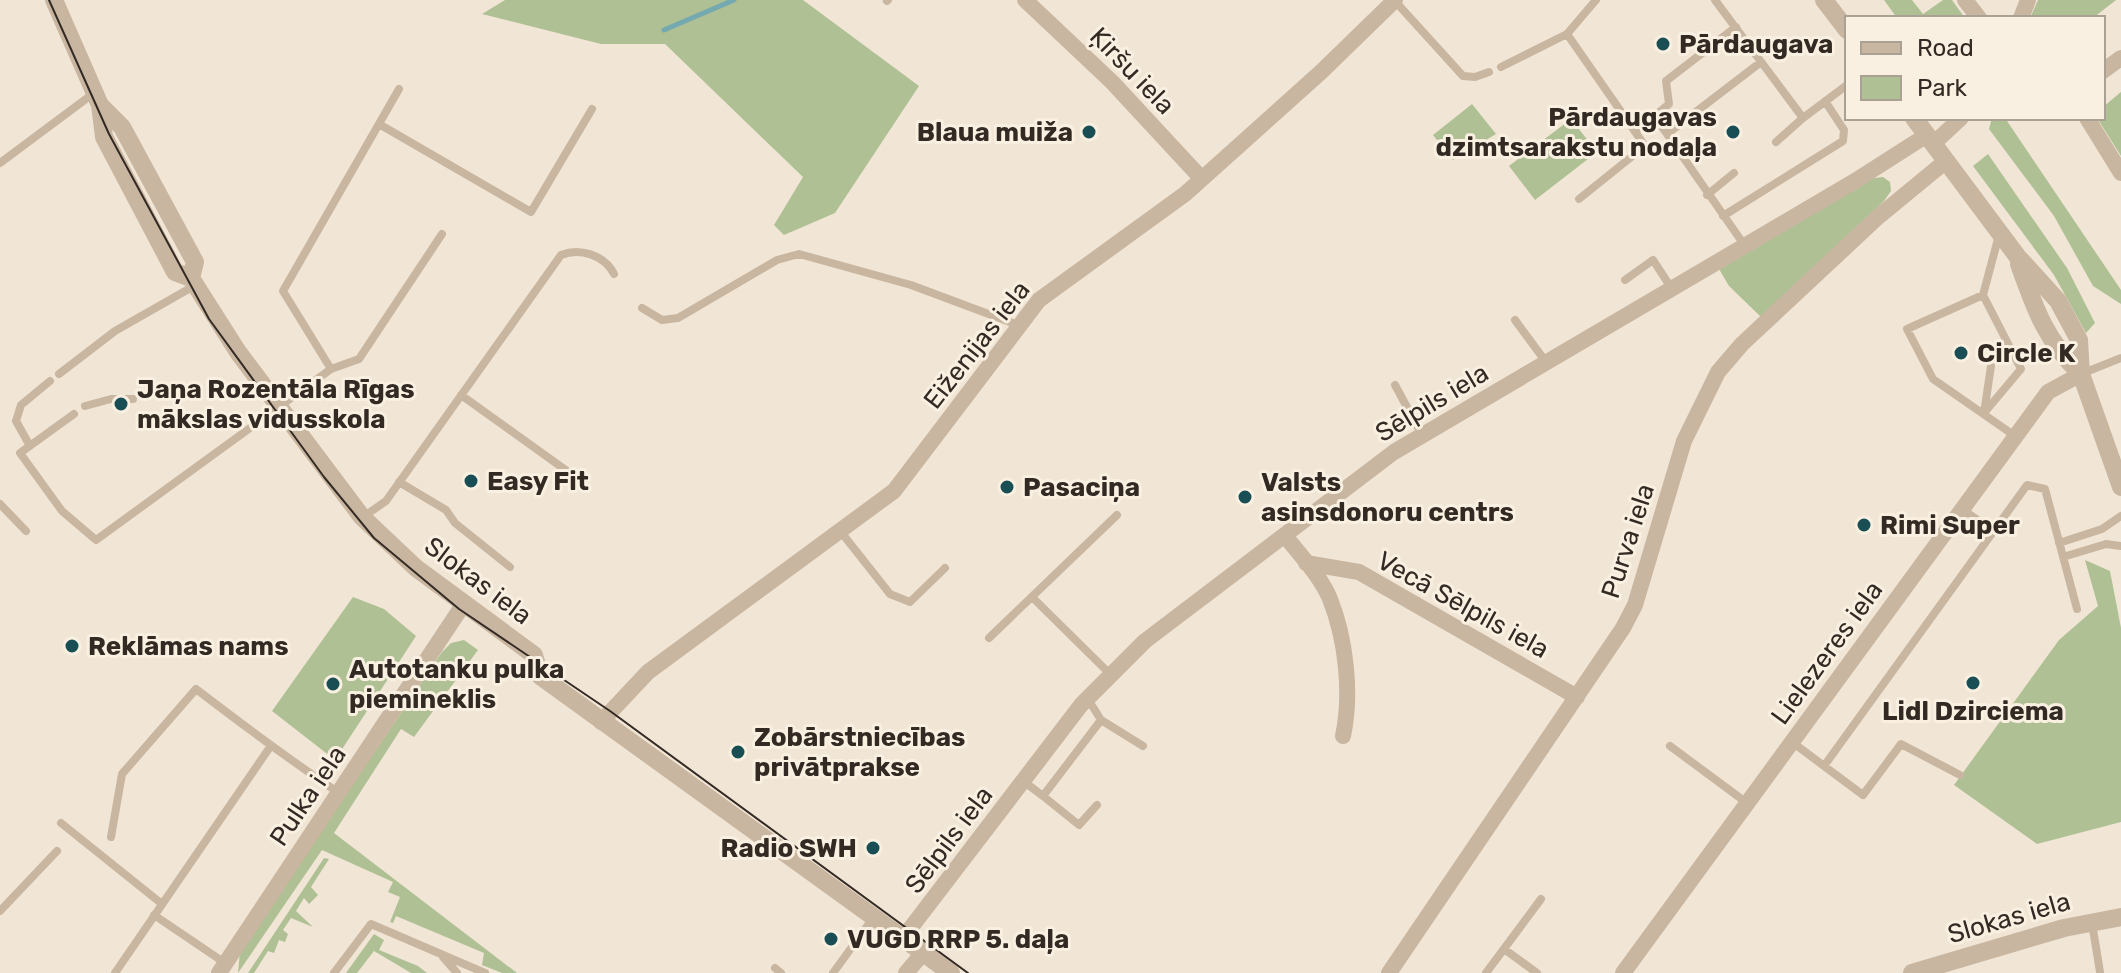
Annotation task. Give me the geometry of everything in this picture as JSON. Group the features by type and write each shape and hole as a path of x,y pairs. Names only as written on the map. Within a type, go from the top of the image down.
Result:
{"street":[{"name":"Slokas iela","path":"54,0 97,99 104,137 175,272 193,282 238,352 362,517 397,552 463,605 534,655 540,676 951,973"},
{"name":"Ķiršu iela","path":"1025,0 1112,82 1202,179"},
{"name":"Eiženijas iela","path":"601,722 618,700 648,672 894,491 1039,300 1202,179 1395,0"},
{"path":"1824,0 1845,27"},
{"path":"1965,0 1977,16"},
{"path":"1916,120 2017,256 2037,313 2056,351 2081,374 2121,487"},
{"path":"1930,139 1958,120"},
{"path":"2088,120 2121,173"},
{"name":"Sēlpils iela","path":"903,938 1087,698 1145,641 1286,537 1394,452 1930,139"},
{"name":"Purva iela","path":"1389,973 1577,697 1635,605 1684,441 1708,387 1742,344 1878,217 1946,161"},
{"name":"Lielezeres iela","path":"1623,973 2048,392 2081,374"},
{"path":"1286,537 1329,597 1339,634 1347,693 1343,736"},
{"name":"Vecā Sēlpils iela","path":"1306,563 1359,572 1577,697"},
{"name":"Pulka iela","path":"222,968 463,605"},
{"name":"Slokas iela","path":"1912,973 2092,922 2121,917"},
{"path":"906,973 923,953"}],"lane":[{"path":"1395,0 1463,76 1475,77 1489,72"},
{"path":"1501,67 1567,34 1596,0"},
{"path":"1715,0 1803,118"},
{"path":"1635,132 1669,104 1666,81 1736,27"},
{"path":"1567,34 1645,146 1579,199"},
{"path":"1667,134 1761,62"},
{"path":"1776,142 1845,86"},
{"path":"331,369 283,291 399,89"},
{"path":"0,163 97,99"},
{"path":"1723,216 1843,141 1844,130 1825,101"},
{"path":"379,124 531,212 592,109"},
{"path":"1654,116 1745,246"},
{"path":"1707,195 1734,173"},
{"path":"1984,413 2021,369 2000,336 1983,295 2000,232"},
{"path":"74,414 20,453 62,511 96,540 331,369 359,359 442,234"},
{"path":"362,517 386,501 561,255 575,250 586,251 611,267 614,274"},
{"path":"642,308 662,320 678,318 777,260 799,254 911,285 1018,325"},
{"path":"1625,280 1653,260 1672,289"},
{"path":"59,374 115,331 193,282"},
{"path":"1983,295 1950,307 1907,329 1933,379 2015,436"},
{"path":"1515,320 1546,363"},
{"path":"2081,374 2121,358"},
{"path":"1984,413 1991,366"},
{"path":"30,446 16,421 21,405 50,381"},
{"path":"1395,385 1422,436"},
{"path":"461,395 567,471"},
{"path":"85,406 111,399 133,399"},
{"path":"399,482 446,510 455,523 510,567"},
{"path":"1824,766 2027,485 2045,489 2077,609"},
{"path":"0,504 26,531"},
{"path":"1962,509 1993,531"},
{"path":"989,638 1117,515"},
{"path":"2059,543 2102,529 2121,516"},
{"path":"841,532 890,594 910,602 945,568"},
{"path":"2063,557 2106,544 2121,546"},
{"path":"1032,597 1110,674"},
{"path":"111,837 122,774 196,689 251,729 270,747 339,793"},
{"path":"1087,698 1101,720 1143,746"},
{"path":"1043,796 1101,720"},
{"path":"1792,742 1863,795 1901,744 1960,775"},
{"path":"1670,746 1747,803"},
{"path":"115,973 270,747"},
{"path":"1023,781 1079,825 1097,805"},
{"path":"61,823 162,904"},
{"path":"0,911 57,851"},
{"path":"1486,973 1541,899"},
{"path":"154,915 222,968"},
{"path":"833,973 873,918"},
{"path":"2092,922 2100,972"},
{"path":"334,973 371,924 485,973"},
{"path":"1504,949 1537,973"},
{"path":"439,953 457,973"}],"green space":[{"path":"505,0 803,0 919,86 835,213 784,235 774,225 803,177 665,44 601,44 482,14"},
{"path":"1884,0 1912,0 1923,14 1943,0 1952,0 1964,16 1896,16"},
{"path":"2038,0 2116,0 2096,16 2031,16"},
{"path":"2121,92 2121,156 2098,120 2105,120 2105,105"},
{"path":"1472,104 1496,134 1453,160 1433,135"},
{"path":"1571,119 1597,152 1535,200 1509,166"},
{"path":"1991,120 2006,120 2121,290 2121,304 2093,286 2054,216 1989,129"},
{"path":"1988,154 2067,268 2095,323 2086,333 2054,275 1973,166"},
{"path":"1883,177 1890,182 1891,191 1884,201 1761,317 1729,286 1719,269 1874,178"},
{"path":"2085,560 2110,571 2121,628 2121,822 2037,844 1954,785 2059,640 2098,606"},
{"path":"353,597 384,609 416,636 335,760 272,711"},
{"path":"464,640 478,650 414,737 401,729 334,833 517,973 502,973 482,965 484,953 396,916 393,923 390,922 400,897 388,892 393,882 322,850 238,973 240,952 442,652 451,643"},
{"path":"324,858 329,859 311,887 318,895 309,904 304,898 296,911 313,927 291,918 283,930 288,934 285,942 279,940 274,953 268,951 254,973 248,973"},
{"path":"374,934 384,940 379,950 418,966 427,973 411,973 374,951 357,973 346,973"}],"waterway":[{"path":"664,30 734,0"}],"tram line":[{"path":"49,0 109,134 209,319 324,477 374,538 459,609 610,711 968,973"}],"place":[{"name":"Pārdaugava","path":"1663,44"},
{"name":"Blaua muiža","path":"1089,132"},
{"name":"Pārdaugavas dzimtsarakstu nodaļa","path":"1733,132"},
{"name":"Circle K","path":"1961,353"},
{"name":"Jaņa Rozentāla Rīgas mākslas vidusskola","path":"121,404"},
{"name":"Easy Fit","path":"471,481"},
{"name":"Pasaciņa","path":"1007,487"},
{"name":"Valsts asinsdonoru centrs","path":"1245,497"},
{"name":"Rimi Super","path":"1864,525"},
{"name":"Reklāmas nams","path":"72,646"},
{"name":"Lidl Dzirciema","path":"1973,683"},
{"name":"Autotanku pulka piemineklis","path":"333,684"},
{"name":"Zobārstniecības privātprakse","path":"738,752"},
{"name":"Radio SWH","path":"873,848"},
{"name":"VUGD RRP 5. daļa","path":"831,939"}]}
